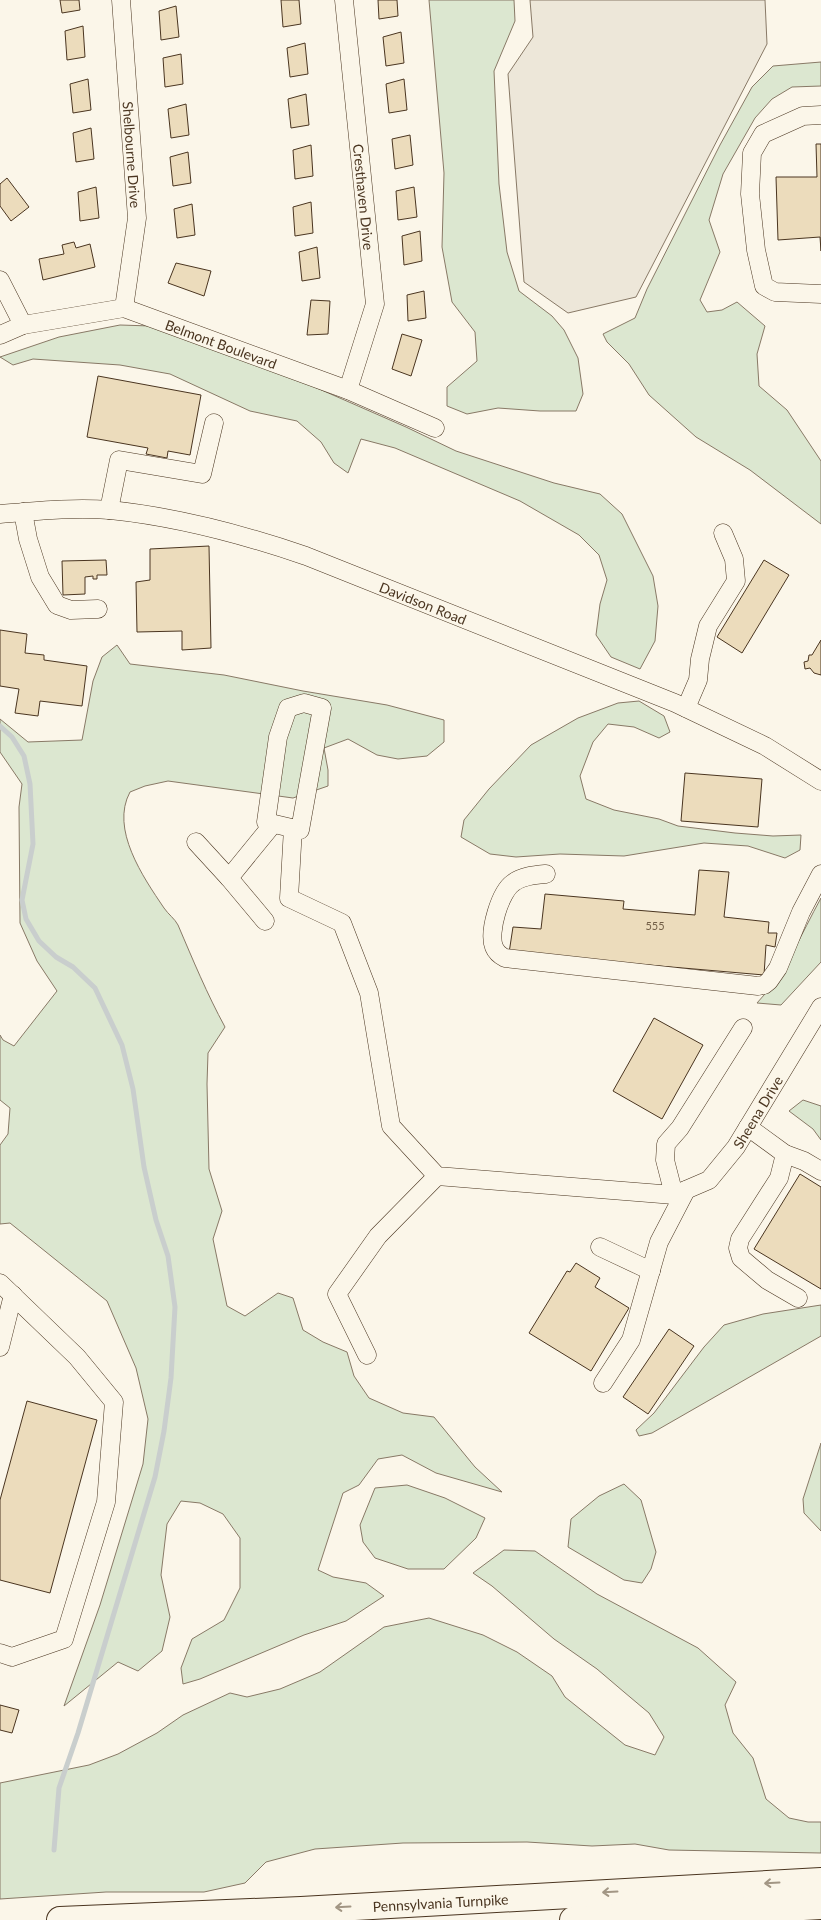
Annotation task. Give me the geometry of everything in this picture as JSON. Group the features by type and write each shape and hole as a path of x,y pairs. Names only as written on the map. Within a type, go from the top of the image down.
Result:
{"highway":[{"name":"Pennsylvania Turnpike","path":"60,1920 311,1909 821,1881"},
{"path":"573,1920 821,1906"}],"street":[{"name":"Shelbourne Drive","path":"121,0 137,218 124,308"},
{"name":"Cresthaven Drive","path":"344,0 375,304 348,390"},
{"path":"821,115 803,116 763,134 752,153 750,194 756,250 764,286 775,292 821,294"},
{"path":"0,280 23,325"},
{"name":"Belmont Boulevard","path":"0,334 23,325 124,308 348,390 435,428"},
{"path":"109,510 119,460 202,474 214,423"},
{"name":"Davidson Road","path":"0,514 109,510 192,522 255,538 686,708 765,746 821,781"},
{"path":"23,512 28,540 40,577 57,606 71,610 98,609"},
{"path":"686,708 698,680 700,659 708,626 736,581 734,559 723,533"},
{"path":"304,703 322,708 300,830 273,824 266,822 278,737 288,708 304,703"},
{"path":"229,878 273,824"},
{"path":"293,828 289,898 342,923 369,993 391,1126 437,1176 680,1193"},
{"path":"196,842 265,921"},
{"path":"546,874 514,882 505,889 500,899 493,936 494,947 505,958 758,986 764,985 769,981 778,968 801,912 821,874"},
{"name":"Sheena Drive","path":"680,1193 709,1180 736,1147 821,1007"},
{"path":"603,1383 631,1340 659,1242 680,1193 665,1160 666,1144 680,1128 744,1028"},
{"path":"748,1127 785,1154 804,1161 821,1171"},
{"path":"785,1154 779,1178 740,1239 738,1248 741,1258 760,1274 798,1298"},
{"path":"367,1356 338,1294 378,1236 437,1176"},
{"path":"600,1247 650,1272"},
{"path":"0,1347 6,1289"},
{"path":"0,1653 12,1657 64,1639 106,1502 114,1402 77,1358 6,1289"}],"green space":[{"path":"429,0 514,0 515,21 494,71 499,184 507,252 519,291 552,316 564,330 578,358 583,394 576,411 498,408 467,414 447,406 447,387 477,361 475,332 452,302 442,247 444,173"},
{"path":"821,62 821,86 792,87 772,99 755,118 723,174 709,220 720,252 700,300 707,312 722,310 737,302 765,326 757,354 759,386 787,410 821,461 821,524 750,470 696,437 649,395 629,364 607,342 603,334 635,318 647,289 720,145 752,87 773,66"},
{"path":"120,325 151,326 285,374 456,451 554,483 600,494 622,514 653,576 658,606 655,641 640,669 611,657 596,635 600,604 607,580 599,555 579,535 520,501 395,448 361,439 348,473 334,463 321,442 297,421 250,411 170,374 120,365 33,359 13,365 0,357 59,337"},
{"path":"117,645 130,664 224,675 387,705 444,720 444,742 427,756 398,759 377,755 348,739 324,748 328,770 328,786 293,798 168,781 145,786 130,792 125,806 124,821 126,837 139,867 164,908 178,925 225,1027 208,1053 207,1084 209,1169 222,1211 213,1239 227,1306 245,1316 278,1293 293,1298 303,1330 323,1342 347,1352 354,1376 369,1398 403,1413 434,1417 475,1467 502,1492 436,1473 402,1455 378,1459 359,1485 343,1493 318,1570 333,1577 366,1583 384,1596 346,1621 304,1635 200,1679 183,1684 181,1668 192,1639 224,1620 240,1588 240,1538 223,1514 200,1503 181,1501 167,1524 161,1575 170,1617 162,1651 138,1671 118,1662 64,1706 100,1605 143,1464 148,1419 136,1368 107,1301 10,1223 0,1224 0,1145 8,1134 10,1108 0,1100 0,1035 3,1040 14,1046 57,991 37,961 20,923 19,807 22,784 0,752 0,719 28,742 82,740 93,681 102,657"},
{"path":"639,701 664,716 670,732 659,738 634,727 608,724 593,742 580,776 586,799 614,810 659,819 678,826 773,836 801,835 800,850 785,858 748,846 704,843 624,856 560,854 516,857 490,854 461,837 464,820 489,789 531,745 578,718 618,703"},
{"path":"821,898 821,962 781,1005 757,1003 785,966"},
{"path":"803,1100 821,1106 821,1140 813,1129 789,1111"},
{"path":"821,1305 821,1336 652,1433 639,1436 636,1430 654,1413 704,1347 724,1325 763,1314"},
{"path":"821,1443 821,1531 804,1513 803,1499"},
{"path":"624,1484 641,1500 656,1552 651,1569 642,1583 624,1580 568,1547 571,1519 599,1496"},
{"path":"407,1485 445,1498 485,1518 476,1538 444,1569 408,1569 375,1558 363,1542 360,1525 375,1488"},
{"path":"504,1550 535,1551 597,1594 698,1648 736,1682 725,1705 733,1733 753,1758 766,1799 789,1818 808,1822 821,1822 821,1853 669,1850 635,1844 592,1846 527,1842 403,1843 315,1849 266,1862 245,1883 204,1892 106,1892 0,1899 0,1783 89,1765 118,1754 157,1733 183,1715 230,1693 247,1697 280,1689 320,1672 384,1627 429,1618 483,1635 517,1652 552,1676 565,1697 625,1745 655,1755 664,1737 649,1713 597,1669 554,1639 492,1586 473,1573"}],"shaded area":[{"path":"530,0 765,0 767,44 636,297 568,313 524,282 508,74 533,37"}],"building":[{"path":"60,0 79,0 80,10 62,13"},
{"path":"281,0 299,0 301,24 283,27"},
{"path":"378,0 397,0 398,16 379,19"},
{"path":"176,6 179,37 161,40 159,11"},
{"path":"83,26 85,57 67,60 65,31"},
{"path":"401,32 404,63 386,66 383,37"},
{"path":"305,43 308,74 290,77 287,48"},
{"path":"181,54 183,84 165,87 163,58"},
{"path":"88,79 91,110 73,113 70,84"},
{"path":"404,79 407,110 389,113 386,84"},
{"path":"306,94 309,125 291,128 288,99"},
{"path":"186,104 189,135 171,138 168,109"},
{"path":"91,128 94,159 76,162 73,133"},
{"path":"410,135 413,165 395,169 392,139"},
{"path":"816,144 821,144 821,251 820,237 778,240 776,177 817,177"},
{"path":"311,145 313,176 295,179 293,150"},
{"path":"188,152 191,183 173,186 170,157"},
{"path":"7,178 29,207 11,221 0,206 0,184"},
{"path":"96,187 99,218 80,221 78,192"},
{"path":"414,187 417,217 398,220 396,191"},
{"path":"311,202 313,233 295,236 293,207"},
{"path":"192,204 195,235 177,238 174,209"},
{"path":"420,231 422,261 404,265 402,236"},
{"path":"74,242 76,248 90,244 95,267 43,280 39,259 64,254 62,245"},
{"path":"317,247 320,278 302,281 299,252"},
{"path":"176,263 211,271 204,296 168,283"},
{"path":"424,291 426,318 408,321 407,295"},
{"path":"311,300 330,301 328,334 307,335"},
{"path":"402,334 422,340 411,376 392,369"},
{"path":"98,376 201,395 190,455 168,451 167,458 146,454 148,448 87,437"},
{"path":"209,546 211,648 182,650 182,631 137,632 136,582 150,580 150,549"},
{"path":"106,560 107,575 97,575 97,579 93,579 93,576 85,577 85,594 63,595 62,561"},
{"path":"764,560 789,575 742,653 717,637"},
{"path":"0,630 27,634 25,653 44,655 44,660 87,666 82,706 40,701 38,716 15,713 19,689 0,686"},
{"path":"821,640 821,675 814,673 810,668 805,669 804,662 808,661 809,655 812,655"},
{"path":"685,773 762,779 758,827 681,821"},
{"path":"699,870 729,872 724,917 769,922 768,933 777,933 775,947 766,945 764,975 509,953 513,927 541,929 545,894 624,901 623,909 695,915"},
{"path":"654,1018 703,1045 662,1119 613,1091"},
{"path":"800,1174 821,1187 821,1289 754,1249"},
{"path":"576,1263 600,1278 595,1287 629,1308 591,1371 529,1333 567,1271 570,1272"},
{"path":"669,1329 694,1346 648,1414 623,1397"},
{"path":"27,1401 97,1420 50,1593 0,1580 0,1500"},
{"path":"0,1705 19,1710 12,1733 0,1730"}],"waterway":[{"path":"0,726 12,737 24,756 30,784 33,844 22,900 26,919 39,941 56,957 73,967 95,988 122,1045 133,1089 144,1167 156,1220 168,1256 175,1307 171,1378 164,1431 155,1477 78,1733 59,1788 54,1850"}]}
